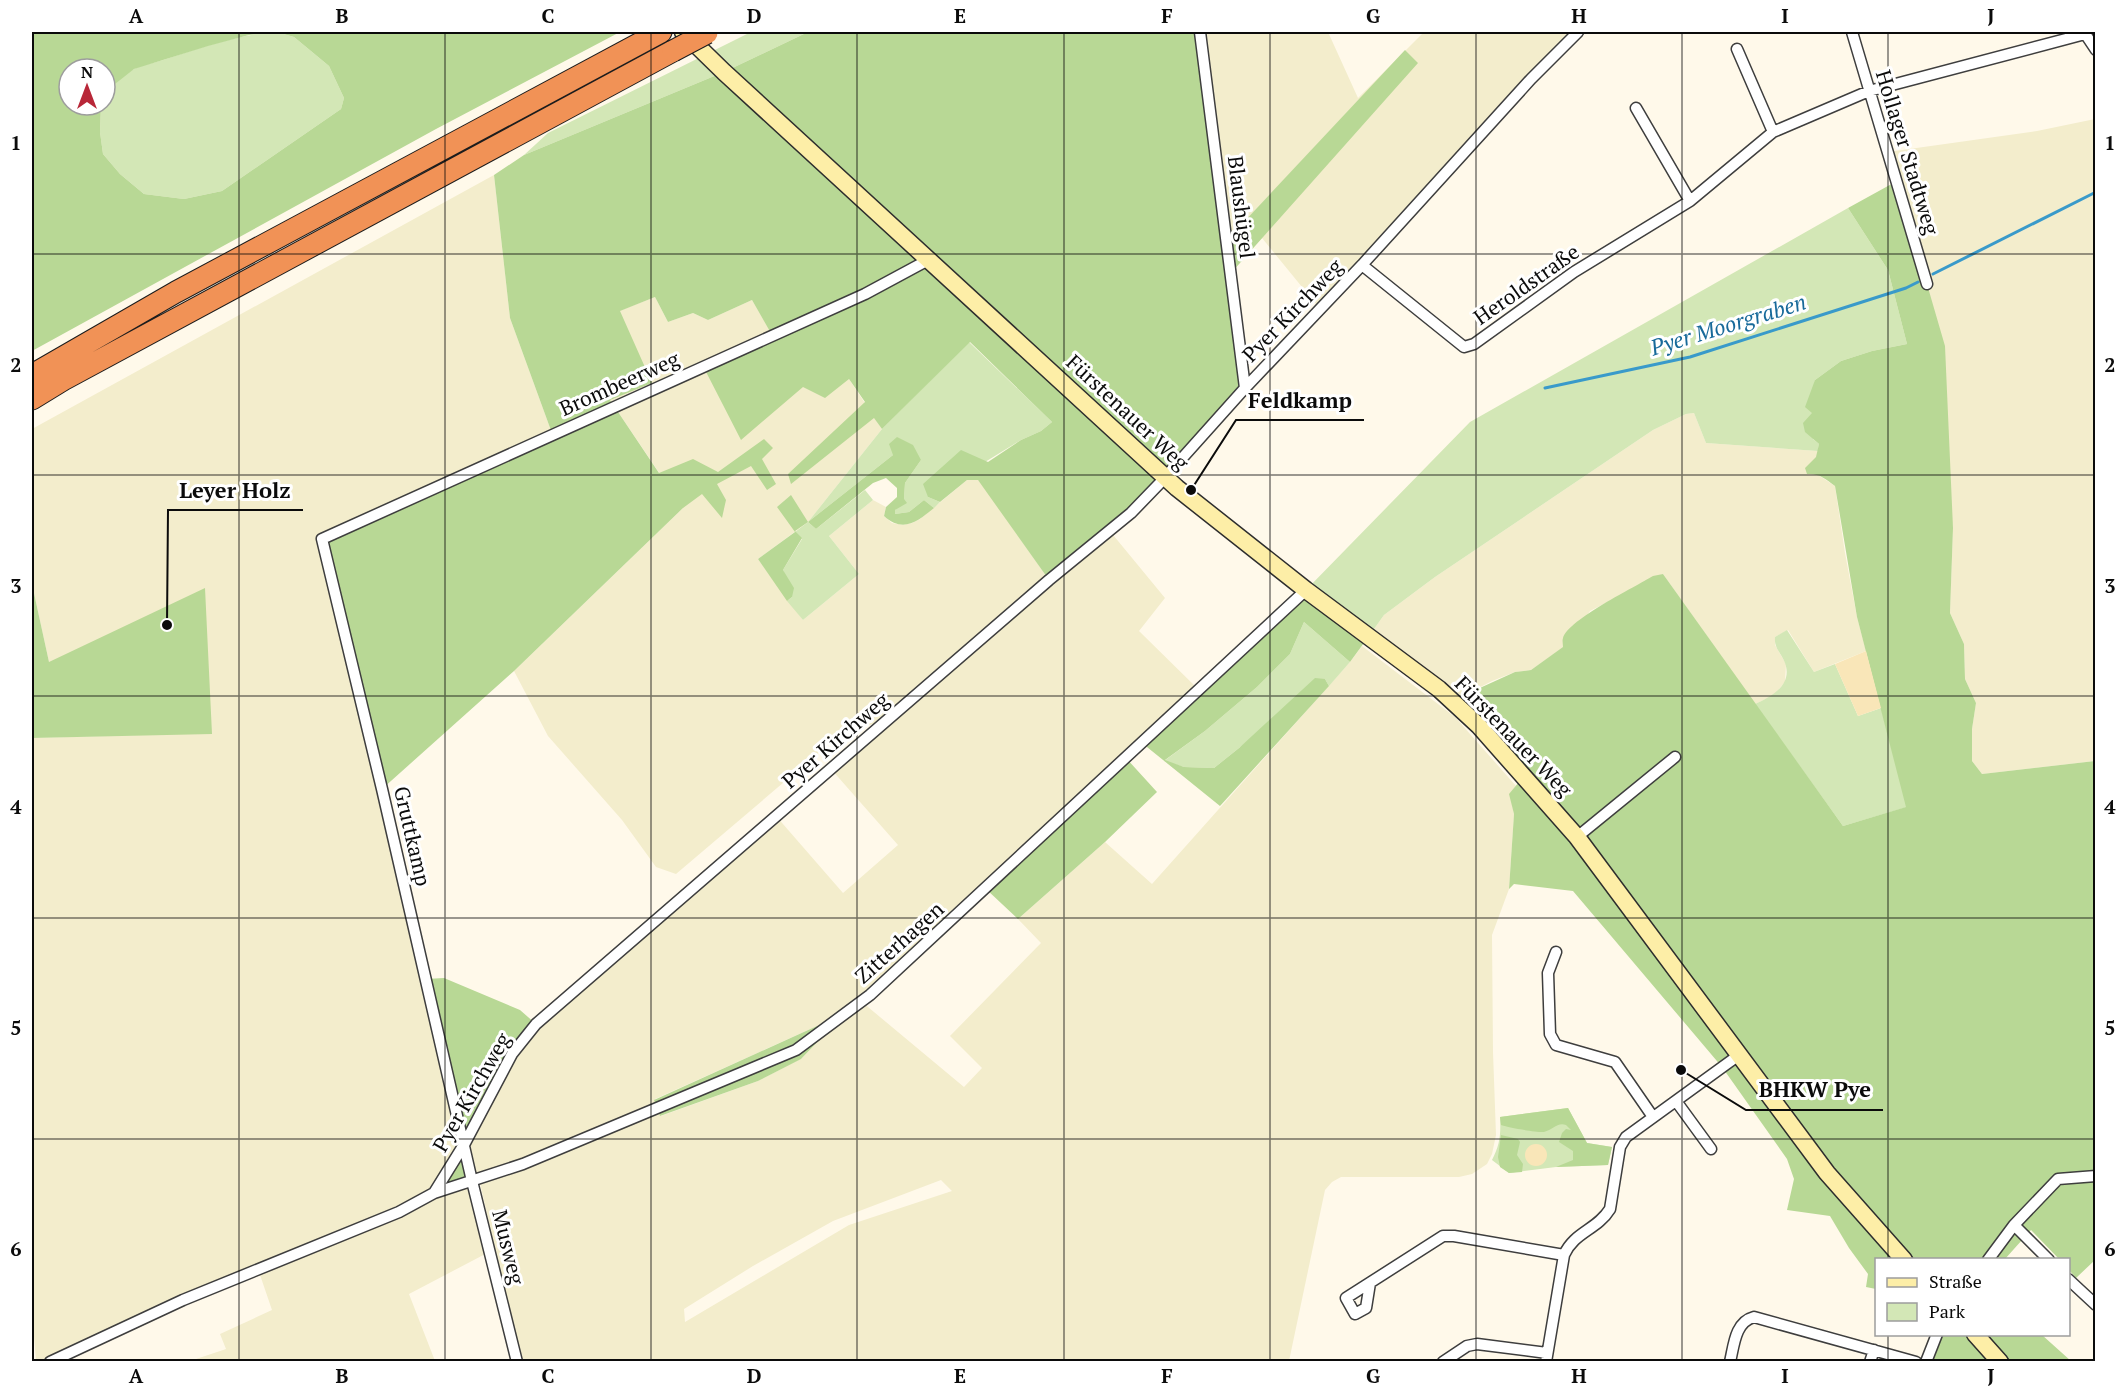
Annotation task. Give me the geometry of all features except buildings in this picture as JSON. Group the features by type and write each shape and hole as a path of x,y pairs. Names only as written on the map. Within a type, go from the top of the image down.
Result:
{"highway":[{"path":"32,375 176,292 659,32"},
{"path":"32,399 708,32"}],"street":[{"name":"Fürstenauer Weg","path":"683,32 1165,478 1306,590 1395,655 1458,706 1487,734 1577,837 1827,1173 1902,1258"},
{"name":"Blaushügel","path":"1200,32 1245,388"},
{"name":"Pyer Kirchweg","path":"50,1362 183,1300 399,1212 434,1193 465,1143 512,1054 536,1024 1049,580 1131,513 1578,32"},
{"name":"Hollager Stadtweg","path":"1852,32 1928,284"},
{"name":"Heroldstraße","path":"1362,265 1464,347 1474,344 1574,273 1690,201 1773,132 1869,91 2084,33"},
{"path":"2084,33 2096,50"},
{"path":"1737,49 1773,132"},
{"path":"1636,108 1690,201"},
{"name":"Brombeerweg","path":"322,539 865,294 930,259"},
{"name":"Gruttkamp","path":"322,539 465,1143"},
{"name":"Zitterhagen","path":"434,1193 523,1164 796,1050 870,995 1306,590"},
{"path":"1577,837 1675,757"},
{"path":"1556,952 1548,973 1550,1034 1556,1045 1615,1062 1653,1117"},
{"path":"1443,1362 1467,1346 1477,1344 1547,1357 1564,1256 1569,1243 1604,1218 1610,1209 1620,1147 1626,1137 1738,1055"},
{"path":"1676,1101 1711,1149"},
{"name":"Musweg","path":"465,1143 472,1181 517,1362"},
{"path":"1989,1258 2013,1225 2058,1179 2096,1176"},
{"path":"2013,1225 2047,1258"},
{"path":"1370,1282 1443,1236 1564,1256"},
{"path":"2070,1281 2096,1305"},
{"path":"1730,1362 1740,1326 1746,1319 1754,1317 1916,1362"},
{"path":"1926,1362 1937,1336"},
{"path":"1976,1336 2000,1362"},
{"path":"1870,1362 1874,1350"}],"shaded area":[{"path":"1200,32 1328,32 1358,98 1424,32 1578,32 1320,309 1262,238 1231,273"},
{"path":"2095,119 2095,761 1982,774 1972,761 1972,729 1976,703 1965,679 1964,644 1950,613 1953,528 1888,152 2037,131"},
{"path":"494,175 510,318 553,436 322,539 456,1109 512,1054 536,1024 776,816 843,893 898,845 831,769 877,723 847,731 830,743 676,874 656,867 622,820 548,736 514,671 683,508 610,400 619,311 655,297 668,322 693,313 708,320 752,300 803,387 849,379 882,429 808,522 758,559 803,620 859,574 829,536 873,500 886,507 884,516 892,523 903,525 920,519 967,480 978,480 1049,580 1109,530 1165,598 1139,631 1199,690 862,1002 964,1087 982,1068 950,1036 1041,943 1018,919 1105,842 1152,884 1362,646 1455,717 1516,786 1510,794 1514,814 1509,889 1492,935 1496,1135 1492,1154 1487,1164 1472,1174 1459,1177 1341,1177 1332,1182 1325,1190 1289,1361 520,1361 480,1183 659,1111 661,1116 758,1081 802,1058 826,1033 817,1026 655,1099 658,1107 472,1181 491,1251 409,1294 435,1361 190,1361 226,1349 220,1334 272,1310 258,1269 50,1361 36,1361 32,1312 32,738 212,733 49,662 32,584 32,429","holes":["941,1180 952,1191 849,1225 685,1322 684,1309 753,1266 833,1221"]},
{"path":"1694,413 1706,443 1818,451 1815,473 1835,486 1857,617 1866,651 1814,672 1788,630 1775,637 1775,645 1786,664 1785,682 1773,696 1755,704 1663,574 1590,611 1564,647 1531,670 1515,672 1492,681 1471,692 1458,706 1369,636 1384,615 1435,577 1653,430 1686,414"}],"green space":[{"path":"32,32 620,32 436,129 32,351","holes":["280,33 294,37 329,66 344,98 341,109 222,191 184,199 144,194 120,174 103,154 101,117 57,117 57,57 117,57 117,82 134,69 249,35"]},
{"path":"751,32 808,32 724,72 524,155 548,133"},
{"path":"808,32 1200,32 1227,240 1405,50 1418,63 1231,273 1245,388 1159,484 1049,580 978,480 967,480 940,502 928,497 923,484 961,450 988,462 1021,440 1041,431 1052,422 970,342 882,429 874,418 791,484 788,474 865,402 849,379 825,398 803,387 741,440 703,366 772,335 752,300 708,320 693,313 668,322 655,297 620,311 652,383 610,400 659,473 693,459 718,472 764,439 773,448 762,459 776,484 767,490 751,466 717,484 726,500 722,518 702,494 683,508 514,671 382,789 325,541 553,436 510,318 494,175 524,155 724,72"},
{"path":"280,33 294,37 329,66 344,98 341,109 222,191 184,199 144,194 120,174 103,154 101,117 117,117 117,82 132,70 143,65 226,40"},
{"path":"1897,181 1945,346 1953,528 1950,613 1964,644 1965,679 1976,703 1972,729 1972,761 1982,774 2095,761 2095,1260 2076,1278 2070,1271 2070,1258 2058,1258 2031,1230 2006,1258 1875,1258 1875,1289 1866,1287 1868,1274 1830,1216 1787,1210 1794,1179 1787,1159 1722,1067 1573,891 1514,884 1509,889 1514,814 1509,794 1524,776 1458,706 1471,692 1515,672 1531,670 1563,647 1563,638 1568,630 1589,613 1653,576 1663,574 1843,826 1906,807 1857,617 1835,486 1819,476 1807,474 1805,468 1816,457 1819,444 1805,432 1803,423 1812,413 1805,407 1815,380 1841,361 1872,351 1907,344 1888,270 1848,208"},
{"path":"1848,208 1888,270 1907,344 1872,351 1841,361 1815,380 1812,412 1813,439 1819,444 1818,451 1706,443 1694,413 1686,414 1653,430 1435,577 1384,615 1369,636 1306,590 1470,422"},
{"path":"969,342 1052,422 1041,431 1021,440 928,497 940,502 934,508 924,500 909,512 895,514 895,510 904,499 905,483 921,460 893,455 808,522 882,429"},
{"path":"897,437 913,445 921,460 905,483 904,499 907,503 895,510 895,514 909,512 924,500 934,508 922,518 904,525 897,524 884,516 886,507 897,497 897,488 886,478 873,483 816,529 808,522 893,455 889,444"},
{"path":"865,490 873,500 829,536 859,574 803,620 787,601 792,597 783,570 802,539 795,532 808,522 816,529"},
{"path":"791,495 808,522 795,531 802,538 783,570 794,588 792,597 787,601 758,559 795,532 777,507"},
{"path":"32,584 49,662 205,588 212,734 32,738"},
{"path":"1306,590 1369,636 1350,662 1304,622 1290,654 1257,687 1205,731 1165,760 1184,767 1214,768 1315,678 1325,679 1329,686 1220,806 1142,743"},
{"path":"1304,622 1350,662 1329,686 1325,679 1214,768 1184,767 1164,761 1205,731 1257,687 1290,654"},
{"path":"1787,630 1814,672 1835,664 1858,716 1881,708 1907,807 1843,826 1755,704 1774,694 1786,678 1785,663 1777,648 1775,637"},
{"path":"1126,758 1157,792 1105,842 1018,919 986,889"},
{"path":"444,978 520,1010 536,1024 512,1054 465,1143 426,979"},
{"path":"817,1026 826,1033 801,1059 758,1081 660,1116 654,1100"},
{"path":"1568,1108 1587,1143 1612,1147 1608,1165 1556,1167 1509,1173 1492,1160 1499,1139 1500,1117"},
{"path":"1568,1108 1587,1143 1612,1147 1608,1165 1556,1167 1573,1160 1573,1151 1559,1142 1566,1129 1571,1130 1566,1125 1541,1132 1501,1125 1500,1117"},
{"path":"1501,1135 1518,1139 1520,1142 1517,1155 1523,1164 1522,1172 1509,1173 1500,1167 1498,1157"},
{"path":"465,1143 472,1181 434,1193"},
{"path":"1936,1336 2043,1336 2071,1361 1926,1362"}],"sand":[{"path":"1866,651 1881,708 1858,716 1835,664"},
{"path":"1536,1144 1544,1147 1547,1155 1544,1163 1536,1166 1528,1163 1525,1155 1528,1147"}],"waterway":[{"name":"Pyer Moorgraben","path":"1933,274 2096,192"},
{"name":"Pyer Moorgraben","path":"1545,388 1690,357 1906,288 1918,282"}],"place":[{"name":"Feldkamp","path":"1191,490"},
{"name":"Leyer Holz","path":"167,625"},
{"name":"BHKW Pye","path":"1681,1070"}]}
